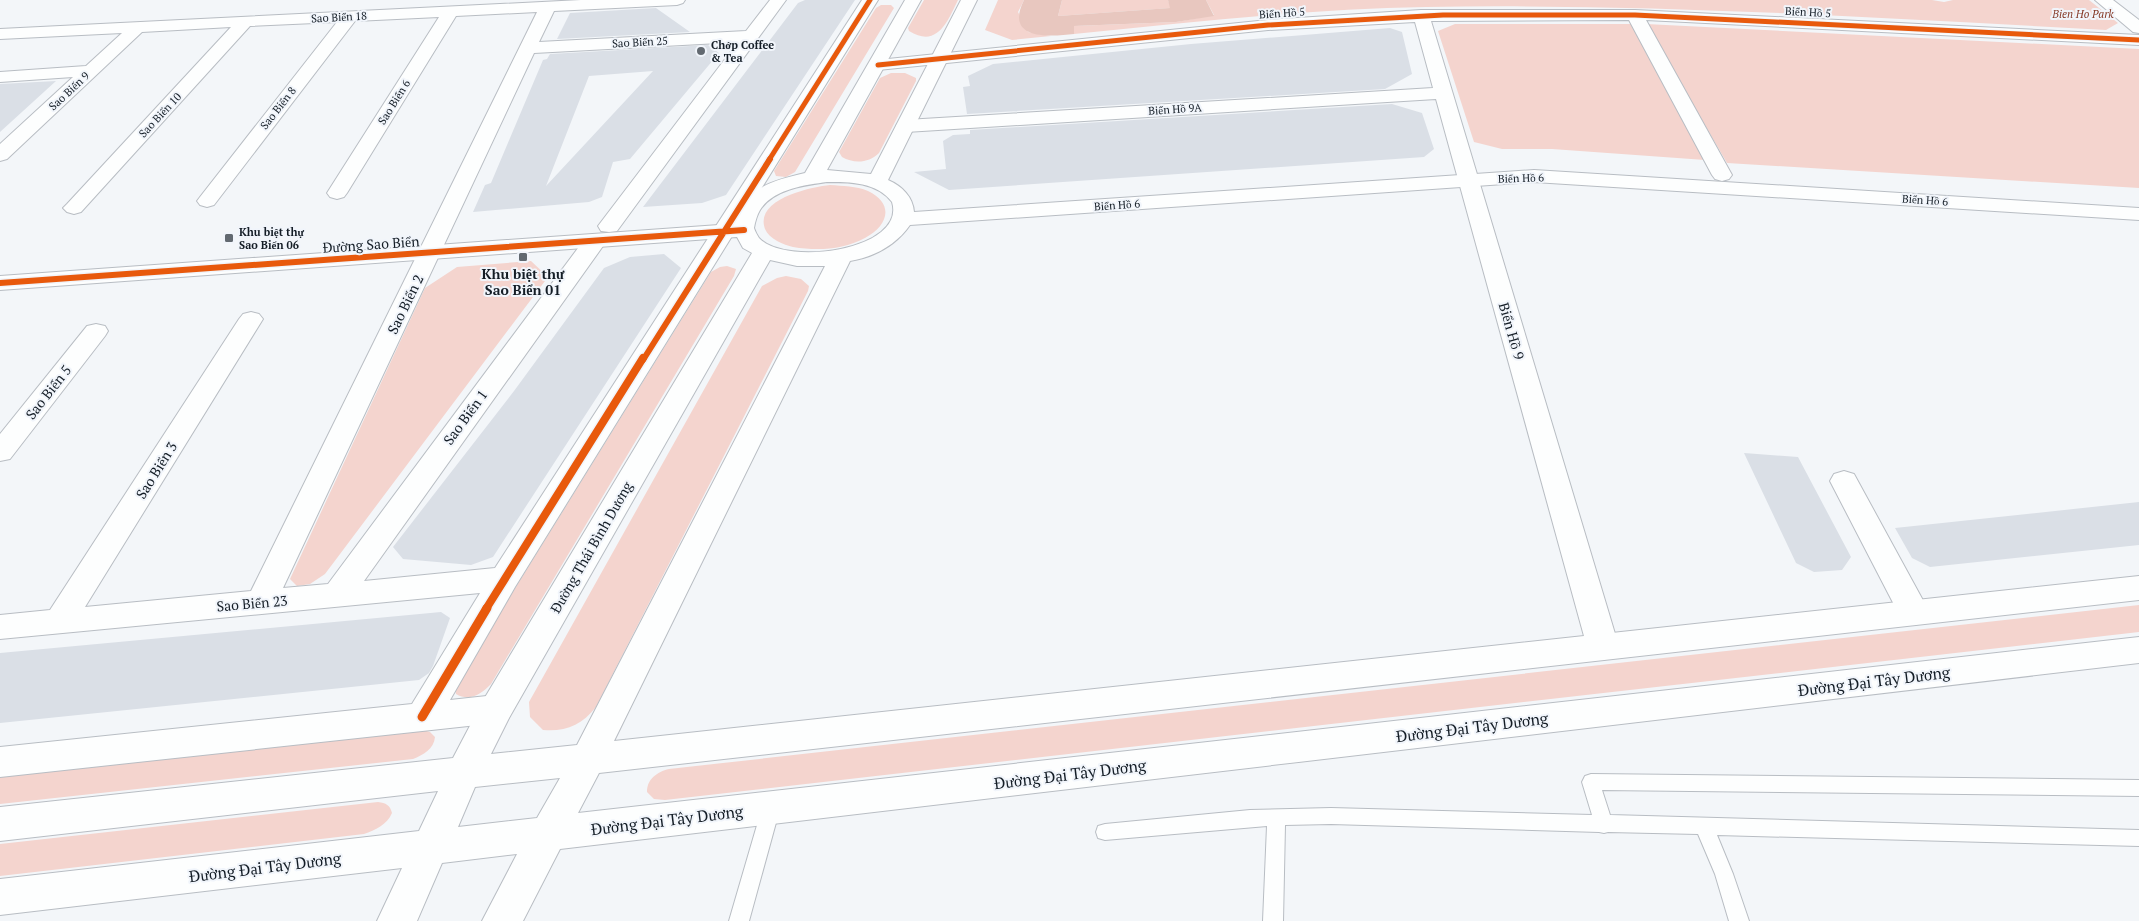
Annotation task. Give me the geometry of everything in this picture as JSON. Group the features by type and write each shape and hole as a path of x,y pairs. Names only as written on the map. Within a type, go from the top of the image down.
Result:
{"street":[{"name":"Sao Biển 18","path":"0,34 677,0"},
{"name":"Sao Biển 1","path":"337,595 568,276 778,0"},
{"path":"422,717 504,579 736,224 870,0"},
{"path":"813,177 878,65 913,0"},
{"path":"878,182 969,0"},
{"path":"2103,0 2139,28"},
{"name":"Sao Biển 2","path":"262,602 548,6"},
{"name":"Sao Biển 6","path":"336,193 450,11"},
{"name":"Biển Hồ 5","path":"878,65 1268,25 1421,15 1635,15 2139,40"},
{"name":"Biển Hồ 9","path":"1421,15 1603,647"},
{"path":"1635,15 1722,175"},
{"name":"Sao Biển 8","path":"207,201 350,16"},
{"name":"Sao Biển 10","path":"74,208 246,22"},
{"name":"Sao Biển 9","path":"0,155 138,27"},
{"name":"Sao Biển 25","path":"528,48 752,36"},
{"path":"0,77 90,71"},
{"name":"Biển Hồ 9A","path":"906,126 1443,92"},
{"name":"Biển Hồ 6","path":"903,212 1467,174 1543,163 2139,201"},
{"name":"Biển Hồ 6","path":"1467,174 1547,176 2139,214"},
{"path":"813,177 854,177 878,182 894,192 903,212 895,231 886,239 860,253 840,258 799,260 764,252 752,244 736,224 754,202 774,189 813,177"},
{"name":"Đường Sao Biển","path":"0,283 433,245 736,224"},
{"name":"Đường Sao Biển","path":"0,267 433,245"},
{"name":"Đường Thái Bình Dương","path":"397,921 464,773 496,709 764,252"},
{"path":"502,921 550,834 840,258"},
{"name":"Sao Biển 3","path":"60,621 251,319"},
{"name":"Sao Biển 5","path":"0,452 96,331"},
{"path":"1844,481 1914,613"},
{"name":"Sao Biển 23","path":"0,627 504,579"},
{"path":"0,824 2139,588"},
{"name":"Đường Đại Tây Dương","path":"0,897 2139,650"},
{"path":"0,762 496,709"}],"lane":[{"path":"1604,825 1591,782 2139,788"},
{"path":"739,921 771,808"},
{"path":"1105,832 1250,818 1331,816 1604,825 2139,838"},
{"path":"1273,921 1276,818"},
{"path":"1704,827 1724,874 1739,921"}],"green space":[{"path":"924,0 958,0 941,30 927,37 919,36 909,31 908,28"},
{"path":"998,0 1024,0 1018,12 1028,32 1051,36 1012,40 985,30"},
{"path":"1062,0 1168,0 1171,8 1058,16"},
{"name":"Bien Ho Park","path":"1206,0 1932,0 1944,2 1953,0 2089,0 2118,23 2106,30 1766,12 1511,6 1382,8 1294,13 1074,34 1074,26 1176,22 1214,15"},
{"path":"881,5 891,5 894,8 795,172 786,177 776,176 774,171 876,8"},
{"path":"1455,24 1631,24 1705,160 1552,149 1502,149 1474,142 1438,31"},
{"path":"1646,24 2139,49 2139,188 1727,163"},
{"path":"891,73 905,73 916,78 916,81 879,153 866,161 851,161 842,157 839,152 880,78"},
{"path":"830,185 859,188 877,196 885,208 885,215 879,227 873,233 857,242 821,249 789,246 777,241 767,233 764,219 768,210 776,202 786,196 810,188"},
{"path":"531,261 548,277 325,574 310,584 297,586 290,579 425,288 457,267"},
{"path":"727,266 736,269 734,276 491,684 475,696 466,697 456,694 457,682 711,272 720,267"},
{"path":"786,276 801,279 809,286 808,291 596,707 579,723 573,726 559,730 543,730 530,717 529,702 762,286 777,278"},
{"path":"2139,605 2139,632 665,800 654,799 647,792 647,787 651,780 661,772 669,769"},
{"path":"423,730 430,732 435,737 433,745 421,756 413,759 0,804 0,775"},
{"path":"378,802 387,805 392,813 384,824 364,834 0,876 0,844"}],"shaded area":[{"path":"1024,0 1062,0 1058,16 1170,8 1168,0 1206,0 1214,16 1176,22 1074,26 1074,34 1053,36 1032,33 1024,29 1020,23 1019,13"}],"building":[{"path":"805,0 855,0 726,195 702,203 643,207 798,3"},
{"path":"656,8 690,32 557,39 570,13"},
{"path":"1390,28 1402,32 1412,74 1385,89 967,114 963,87 970,86 968,76 993,64 1191,44"},
{"path":"708,45 719,53 630,159 613,162 602,197 589,202 473,212 485,185 491,183 543,60 547,59 550,54","holes":["653,71 546,186 589,76"]},
{"path":"56,81 0,132 0,84"},
{"path":"1392,104 1422,113 1434,149 1424,157 949,190 914,172 946,169 943,141 953,135 970,134 970,130"},
{"path":"664,254 681,268 493,557 471,565 403,559 393,547 514,391 604,268 630,257"},
{"path":"1744,453 1798,457 1851,557 1842,570 1814,572 1796,563"},
{"path":"2139,502 2139,545 1930,567 1912,558 1895,528"},
{"path":"441,612 450,618 433,666 429,673 419,680 0,723 0,653"}],"cycle path":[{"path":"422,717 504,579 870,0"},
{"path":"878,65 1268,25 1443,15 1635,15 2139,40"},
{"path":"0,283 744,230"}],"place":[{"name":"Chớp Coffee & Tea","path":"701,51"},
{"name":"Khu biệt thự Sao Biển 06","path":"229,238"},
{"name":"Khu biệt thự Sao Biển 01","path":"523,257"}]}
